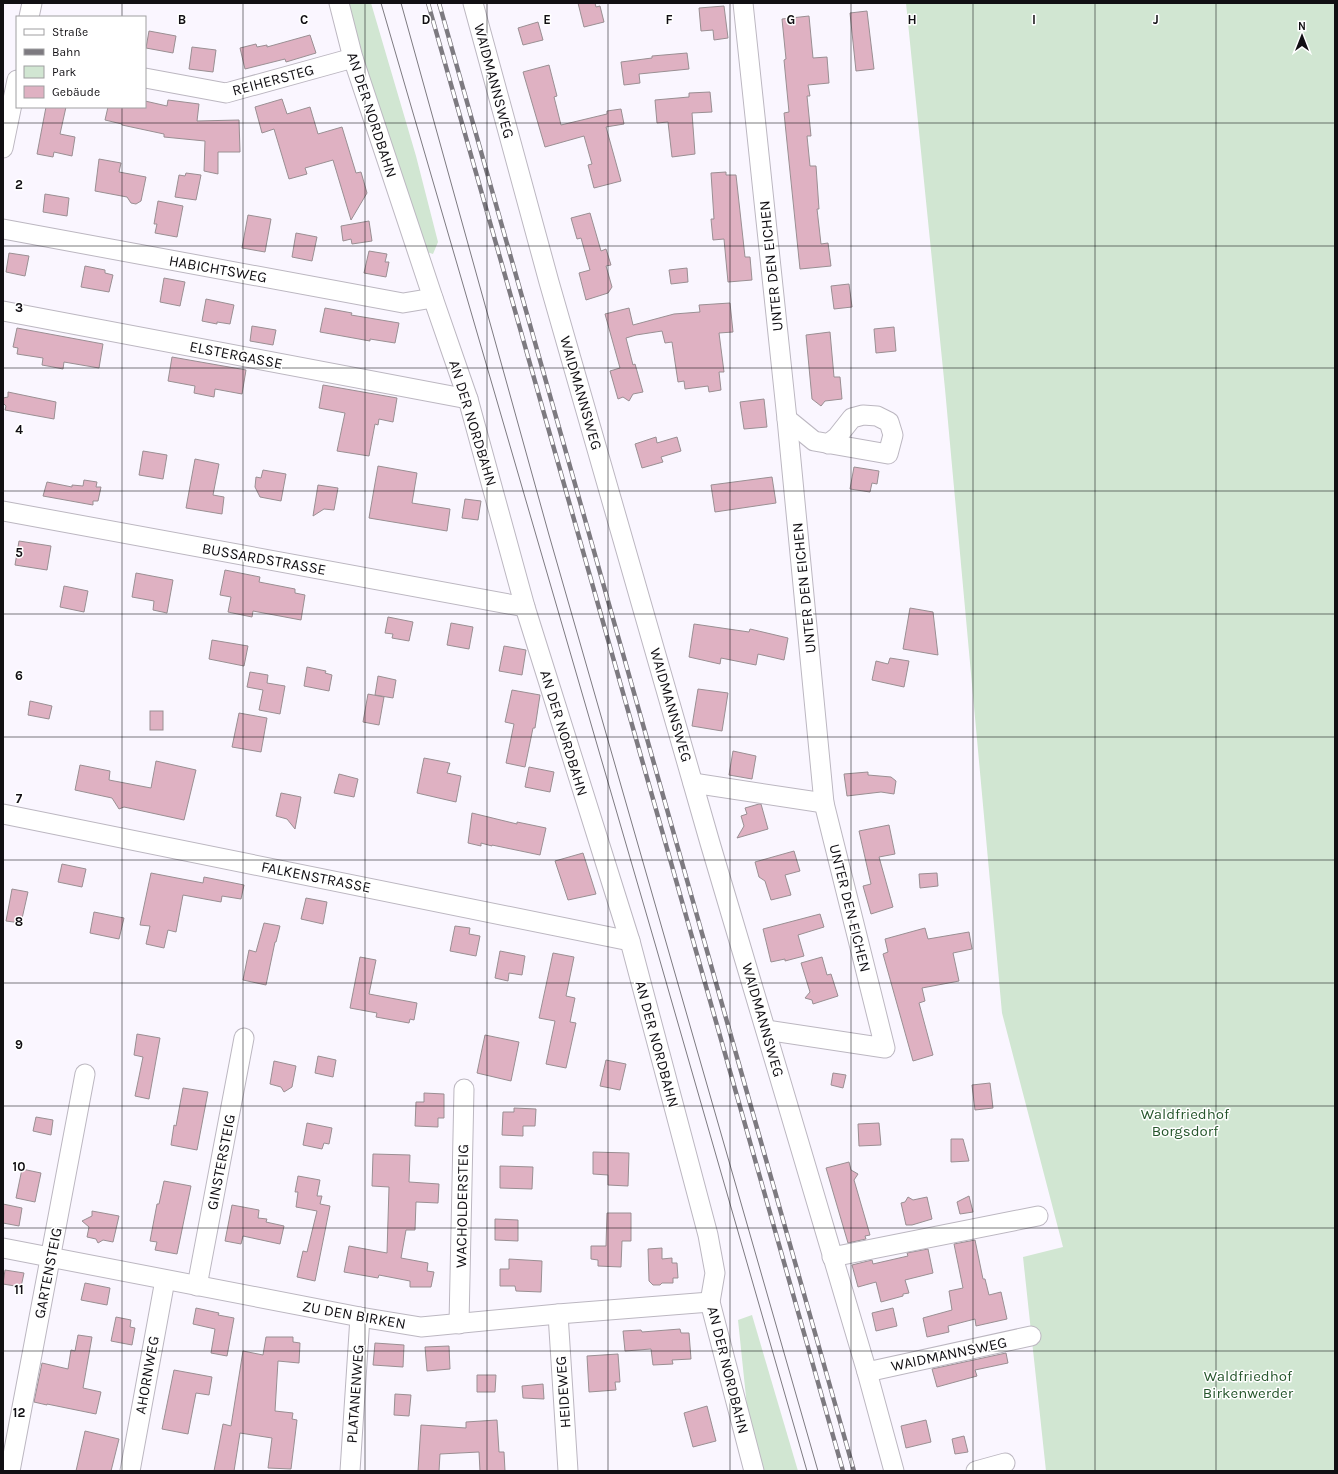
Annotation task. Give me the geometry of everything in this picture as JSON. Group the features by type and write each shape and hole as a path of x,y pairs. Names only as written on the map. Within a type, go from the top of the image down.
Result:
{"street":[{"path":"29,16 32,3"},
{"name":"AN DER NORDBAHN","path":"338,3 353,58 468,399 525,607 630,941 708,1234 715,1273 710,1302 754,1471"},
{"name":"WAIDMANNSWEG","path":"473,3 554,298 693,783 867,1372 894,1471"},
{"name":"UNTER DEN EICHEN","path":"743,3 787,419 824,803 885,1048 766,1030"},
{"name":"REIHERSTEG","path":"146,78 226,93 353,58"},
{"path":"3,148 16,85"},
{"name":"HABICHTSWEG","path":"3,229 403,303 433,298"},
{"name":"ELSTERGASSE","path":"3,311 468,399"},
{"path":"787,419 814,441 828,444"},
{"name":"BUSSARDSTRASSE","path":"3,511 525,607"},
{"name":"WAIDMANNSWEG","path":"693,783 824,803"},
{"name":"FALKENSTRASSE","path":"3,814 630,941"},
{"name":"GINSTERSTEIG","path":"197,1286 244,1038"},
{"name":"GARTENSTEIG","path":"10,1471 85,1074"},
{"name":"WACHOLDERSTEIG","path":"459,1324 464,1089"},
{"path":"832,1257 1038,1216"},
{"name":"ZU DEN BIRKEN","path":"3,1248 360,1317 421,1327 710,1302"},
{"name":"AHORNWEG","path":"130,1471 165,1280"},
{"name":"HEIDEWEG","path":"558,1314 568,1471"},
{"name":"PLATANENWEG","path":"350,1471 360,1317"},
{"name":"WAIDMANNSWEG","path":"867,1372 1031,1336"},
{"path":"976,1471 1006,1463"}],"green space":[{"path":"346,3 371,3 416,156 438,242 433,254 421,250 403,177 391,151 362,67 360,45"},
{"path":"906,3 1335,3 1335,1471 1046,1471 1023,1257 1063,1247 1002,1013 945,389"},
{"path":"752,1315 798,1471 762,1471 749,1426 738,1320"}],"building":[{"path":"578,3 595,3 596,7 600,6 604,22 584,27"},
{"path":"724,6 728,38 714,40 713,30 701,31 699,8"},
{"path":"867,11 874,69 856,71 850,13"},
{"path":"809,16 813,58 827,57 829,83 808,85 810,96 807,96 811,136 807,136 810,166 816,166 819,209 817,209 821,244 828,243 831,266 800,269 784,113 789,112 782,19"},
{"path":"538,22 543,40 523,45 518,28"},
{"path":"149,31 176,36 173,53 146,48"},
{"path":"310,35 316,53 286,62 285,59 245,69 240,48 256,44 257,47 267,45 267,47"},
{"path":"192,47 216,50 213,72 189,69"},
{"path":"687,53 689,69 639,74 640,83 624,85 621,62 652,58 652,56"},
{"path":"549,65 557,96 554,97 561,125 607,114 607,111 621,109 624,124 606,127 621,181 594,188 588,165 592,164 584,136 545,147 523,72"},
{"path":"710,92 712,112 692,113 695,154 672,157 668,122 657,123 655,100 689,97 689,93"},
{"path":"282,99 287,114 310,107 318,134 342,127 356,173 361,172 367,193 351,220 333,160 305,168 307,174 289,179 274,129 262,133 255,107"},
{"path":"168,100 199,104 197,121 239,120 240,152 218,152 218,174 204,171 205,141 164,137 164,134 105,120 108,108 146,108 146,101 167,106"},
{"path":"46,108 66,108 60,134 75,137 72,156 54,152 53,157 37,154"},
{"path":"99,159 121,163 119,172 146,177 141,201 136,204 131,203 127,197 95,191"},
{"path":"726,172 726,175 736,175 745,257 750,257 752,280 728,282 724,239 713,240 711,219 714,219 711,173"},
{"path":"186,173 201,175 196,200 175,197 179,175 185,176"},
{"path":"45,194 69,198 67,216 43,212"},
{"path":"158,201 183,206 177,237 155,233 157,224 154,224"},
{"path":"590,213 601,251 606,249 611,265 606,266 612,287 608,293 586,300 579,273 590,270 581,238 577,239 571,218"},
{"path":"248,215 271,219 265,252 242,248"},
{"path":"369,221 372,241 352,244 351,239 343,241 341,226"},
{"path":"296,233 317,237 312,261 292,257"},
{"path":"369,251 387,254 385,262 389,262 386,277 364,273"},
{"path":"9,253 29,256 25,276 6,272"},
{"path":"85,266 105,270 105,273 113,275 109,292 81,287"},
{"path":"687,268 688,282 671,284 669,270"},
{"path":"164,278 185,282 180,306 160,302"},
{"path":"849,284 852,307 834,309 831,286"},
{"path":"206,299 234,305 230,324 217,322 217,324 202,321"},
{"path":"730,303 733,332 719,333 724,372 719,372 721,390 709,392 708,386 685,389 684,381 678,382 672,342 665,343 662,331 626,338 633,365 635,364 643,392 633,394 629,401 623,397 618,399 610,371 620,368 605,314 629,308 633,325 674,314 700,312 699,305"},
{"path":"325,308 352,313 351,315 399,323 395,343 370,339 370,341 320,332"},
{"path":"252,326 276,330 273,345 250,341"},
{"path":"894,327 896,351 876,353 874,329"},
{"path":"17,328 103,344 99,368 64,362 63,369 42,365 43,358 17,354 18,348 13,347"},
{"path":"830,332 834,377 840,377 842,399 825,401 821,406 812,399 806,335"},
{"path":"172,357 246,370 242,394 215,389 214,397 194,393 195,386 168,381"},
{"path":"323,385 397,398 393,422 379,419 378,425 375,424 369,456 337,451 345,413 319,408"},
{"path":"8,392 56,402 54,419 5,410 6,406 3,403 3,398 8,397"},
{"path":"764,399 767,427 744,429 740,402"},
{"path":"656,437 657,443 677,437 681,451 661,457 663,462 642,468 635,444"},
{"path":"143,451 167,455 163,479 139,475"},
{"path":"195,459 219,464 213,495 224,497 222,514 186,508"},
{"path":"378,466 417,473 412,503 450,509 447,531 369,518"},
{"path":"854,467 879,471 877,484 872,483 870,492 850,489"},
{"path":"263,470 286,474 281,501 260,497 255,487 256,477 261,478"},
{"path":"772,477 776,503 715,512 711,485"},
{"path":"84,480 97,482 96,487 101,487 98,501 93,501 93,505 43,496 47,482 72,487 72,485 83,486"},
{"path":"318,485 338,488 334,510 324,509 313,516"},
{"path":"465,499 481,501 478,520 462,518"},
{"path":"19,541 51,546 47,570 15,565"},
{"path":"225,570 260,577 259,582 295,589 295,593 305,595 301,620 253,611 252,617 228,612 231,597 220,595"},
{"path":"136,573 173,580 167,613 153,610 154,601 132,597"},
{"path":"64,586 88,591 84,612 60,607"},
{"path":"910,608 933,612 938,655 903,649"},
{"path":"388,617 413,622 409,641 392,638 393,634 385,633"},
{"path":"451,623 473,627 469,649 447,645"},
{"path":"694,624 749,632 750,629 788,638 784,660 758,654 756,665 721,658 720,664 689,657"},
{"path":"212,640 248,646 244,666 209,659"},
{"path":"504,646 526,650 522,675 499,671"},
{"path":"890,658 909,661 904,687 872,680 876,661 888,664"},
{"path":"307,667 326,671 325,673 332,675 329,691 304,686"},
{"path":"250,672 268,675 267,683 285,686 280,714 259,710 263,690 247,687"},
{"path":"378,676 396,680 393,698 375,695"},
{"path":"698,689 728,693 722,731 692,726"},
{"path":"512,690 540,695 535,728 533,728 525,767 506,763 514,724 505,722"},
{"path":"368,694 384,697 379,725 363,722"},
{"path":"30,701 52,706 49,719 28,715"},
{"path":"150,711 163,711 163,730 150,730"},
{"path":"239,713 267,718 261,752 232,747"},
{"path":"733,751 756,756 752,779 729,775"},
{"path":"424,758 450,763 447,773 461,776 456,802 417,793"},
{"path":"156,761 196,770 184,820 124,807 119,809 112,798 75,790 80,765 110,771 109,780 151,788"},
{"path":"529,767 554,772 550,792 525,787"},
{"path":"868,772 868,775 891,777 896,781 894,794 881,792 847,796 844,774"},
{"path":"339,774 358,779 354,797 334,793"},
{"path":"281,793 301,797 295,829 287,819 276,816"},
{"path":"761,804 768,829 737,838 744,826 741,816 747,814 745,808"},
{"path":"472,813 517,824 517,822 546,828 540,855 481,843 481,846 468,843"},
{"path":"889,825 895,854 879,857 893,907 871,914 863,886 871,884 859,831"},
{"path":"794,851 800,871 785,875 791,895 771,900 765,881 759,877 755,862"},
{"path":"583,853 596,894 568,900 555,861"},
{"path":"62,864 86,869 82,887 58,882"},
{"path":"151,873 203,883 204,877 244,885 241,899 222,896 221,902 183,895 176,932 168,930 164,948 146,944 150,926 140,925"},
{"path":"937,873 938,886 920,888 919,874"},
{"path":"12,889 28,892 21,923 6,921"},
{"path":"306,898 327,902 323,924 301,919"},
{"path":"94,912 124,918 119,939 90,933"},
{"path":"820,914 824,927 798,935 804,956 785,961 785,959 771,962 763,929"},
{"path":"264,923 280,926 266,985 243,980 249,950 256,952"},
{"path":"455,926 470,928 469,934 480,936 476,956 450,951"},
{"path":"925,928 928,939 969,932 972,949 953,953 959,981 922,988 925,1001 919,1003 933,1055 913,1061 883,954 888,952 885,939"},
{"path":"500,951 525,956 522,975 509,973 508,981 495,978"},
{"path":"553,953 574,957 566,996 575,998 570,1022 576,1023 566,1068 546,1064 555,1021 539,1018"},
{"path":"360,957 376,960 369,994 417,1003 414,1020 410,1019 409,1023 376,1017 377,1013 350,1008"},
{"path":"822,957 827,975 831,974 838,996 813,1004 812,1000 805,998 810,992 801,963"},
{"path":"137,1034 160,1038 149,1099 135,1096 143,1057 134,1055"},
{"path":"485,1035 519,1042 511,1081 477,1073"},
{"path":"318,1056 336,1060 333,1077 315,1073"},
{"path":"606,1060 626,1064 620,1090 600,1086"},
{"path":"274,1061 296,1066 292,1087 284,1092 281,1087 270,1084"},
{"path":"833,1073 846,1075 843,1088 831,1085"},
{"path":"990,1083 993,1108 975,1110 972,1085"},
{"path":"183,1088 208,1092 197,1150 171,1145"},
{"path":"424,1093 444,1094 444,1118 438,1118 438,1127 415,1126 416,1102 424,1102"},
{"path":"514,1108 536,1109 535,1126 523,1126 523,1136 502,1135 503,1112 514,1112"},
{"path":"36,1117 53,1120 51,1135 33,1131"},
{"path":"307,1123 332,1128 329,1144 324,1143 322,1149 303,1145"},
{"path":"879,1123 881,1145 859,1146 858,1124"},
{"path":"951,1139 963,1139 969,1161 951,1162"},
{"path":"593,1152 629,1153 628,1186 608,1185 608,1175 593,1174"},
{"path":"373,1154 410,1155 409,1182 439,1184 438,1203 416,1202 415,1230 406,1230 401,1258 428,1263 427,1271 434,1272 431,1287 410,1287 410,1281 379,1275 378,1278 344,1272 349,1246 387,1253 389,1187 372,1186"},
{"path":"849,1162 851,1170 858,1174 854,1180 870,1235 865,1236 866,1239 848,1243 826,1168"},
{"path":"500,1166 533,1167 532,1189 500,1188"},
{"path":"22,1169 41,1173 35,1202 16,1198"},
{"path":"298,1176 320,1180 317,1196 322,1196 320,1204 330,1206 315,1281 297,1277 303,1251 307,1252 317,1211 296,1207 298,1192 295,1192"},
{"path":"164,1181 191,1186 177,1254 155,1250 157,1242 150,1241 157,1204 159,1204"},
{"path":"969,1196 973,1212 960,1214 957,1202"},
{"path":"908,1197 913,1200 927,1197 932,1219 912,1225 906,1225 901,1203 905,1202"},
{"path":"3,1204 22,1208 19,1226 3,1223"},
{"path":"232,1205 259,1210 258,1218 267,1219 266,1222 284,1226 280,1244 243,1236 241,1244 225,1241"},
{"path":"92,1211 119,1216 113,1242 103,1240 98,1243 96,1239 87,1237 89,1227 82,1221 92,1216"},
{"path":"607,1213 631,1213 631,1241 622,1241 621,1267 598,1266 598,1260 591,1259 591,1246 606,1246"},
{"path":"495,1219 518,1220 518,1241 495,1240"},
{"path":"975,1240 983,1279 985,1279 989,1295 1001,1292 1007,1319 976,1326 975,1319 948,1326 949,1332 927,1337 923,1318 952,1310 949,1291 963,1288 954,1244"},
{"path":"662,1248 662,1259 672,1258 672,1263 677,1263 678,1278 673,1278 673,1283 653,1285 649,1281 648,1249"},
{"path":"928,1249 933,1273 905,1280 909,1293 881,1302 876,1282 858,1287 852,1265 872,1260 873,1264 908,1256 907,1253"},
{"path":"509,1259 542,1261 541,1292 516,1291 515,1286 500,1286 500,1269 509,1269"},
{"path":"5,1270 24,1273 21,1287 3,1284"},
{"path":"85,1283 110,1288 107,1305 81,1300"},
{"path":"196,1308 234,1318 227,1356 211,1353 215,1329 193,1324"},
{"path":"893,1308 897,1326 876,1331 872,1313"},
{"path":"116,1317 131,1320 130,1327 135,1328 132,1345 111,1341"},
{"path":"680,1329 681,1333 689,1333 691,1359 672,1360 673,1364 653,1365 651,1349 625,1351 623,1331 641,1330 642,1332"},
{"path":"78,1335 92,1337 83,1388 101,1392 96,1414 34,1402 42,1363 68,1369 71,1350 75,1351"},
{"path":"266,1337 293,1337 293,1342 300,1343 299,1363 278,1361 275,1411 293,1413 292,1419 297,1420 291,1469 268,1468 272,1438 240,1433 234,1471 214,1471 223,1424 231,1426 243,1351 263,1355"},
{"path":"375,1343 404,1345 403,1367 373,1365"},
{"path":"449,1346 450,1369 427,1371 425,1347"},
{"path":"1006,1353 1008,1363 975,1370 977,1376 937,1387 932,1369"},
{"path":"618,1354 620,1382 615,1382 616,1390 589,1392 587,1356"},
{"path":"174,1370 212,1377 209,1395 196,1393 188,1434 162,1429"},
{"path":"477,1375 496,1375 495,1392 477,1392"},
{"path":"543,1384 544,1399 523,1398 522,1386"},
{"path":"395,1394 411,1395 409,1416 394,1415"},
{"path":"707,1406 716,1441 693,1447 684,1413"},
{"path":"497,1420 499,1452 504,1452 505,1471 480,1471 479,1452 440,1454 439,1471 418,1471 421,1425 466,1428 466,1422"},
{"path":"926,1420 931,1442 906,1448 901,1426"},
{"path":"85,1431 119,1439 111,1471 76,1471"},
{"path":"964,1436 968,1452 955,1454 952,1439"}],"tram line":[{"path":"381,3 807,1471"},
{"path":"401,3 549,535 818,1471"}],"railway":[{"path":"428,3 843,1471"},
{"path":"439,3 854,1471"}],"park label":[{"name":"Waldfriedhof Borgsdorf","path":"1185,1122"},
{"name":"Waldfriedhof Birkenwerder","path":"1248,1384"}]}
